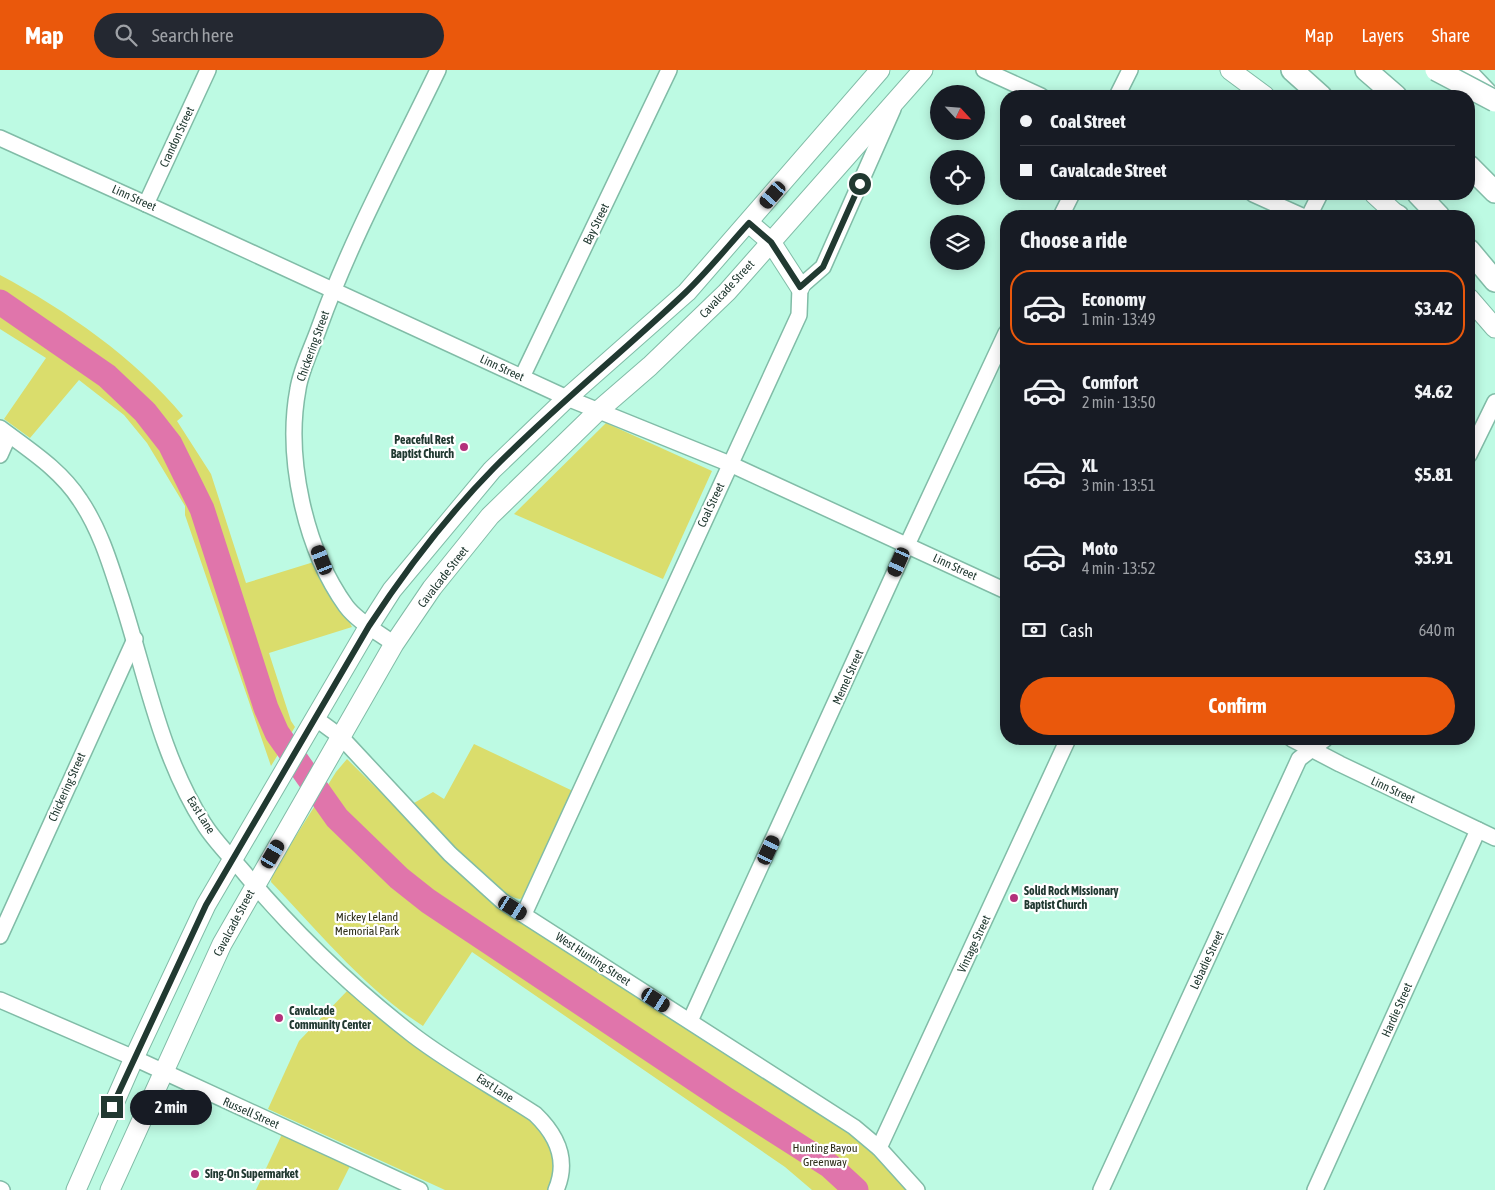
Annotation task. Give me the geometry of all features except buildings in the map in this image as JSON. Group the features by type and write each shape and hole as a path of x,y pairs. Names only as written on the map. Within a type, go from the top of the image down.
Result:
{"highway":[{"path":"1292,70 1315,90"},
{"path":"1366,70 1389,90"},
{"path":"1436,70 1473,90"},
{"path":"1464,70 1495,102"},
{"path":"1475,91 1495,102"},
{"path":"1475,172 1495,192"},
{"path":"1424,200 1433,210"},
{"path":"1475,257 1495,281"},
{"path":"1475,275 1495,292"}],"main road":[{"path":"76,1190 134,1058 206,905 303,737 392,590 492,470 567,398 687,292 749,223 880,70"},
{"name":"Cavalcade Street","path":"110,1190 222,944 394,644 432,588 489,518 598,411 727,292 923,70"},
{"path":"1230,70 1257,90"},
{"path":"1380,200 1391,210"},
{"path":"749,223 771,242 800,287"},
{"path":"1475,305 1495,328"},
{"path":"467,500 489,518"}],"street":[{"name":"Crandon Street","path":"146,204 208,70"},
{"name":"Chickering Street","path":"394,644 347,608 327,572 312,534 295,464 293,422 298,387 333,289 438,70"},
{"name":"Bay Street","path":"522,378 669,70"},
{"path":"984,70 1028,90"},
{"path":"1120,90 1130,70"},
{"path":"800,287 823,267 896,101"},
{"name":"Linn Street","path":"0,138 333,289 522,378 730,464 1000,588"},
{"path":"1266,200 1289,210"},
{"name":"Coal Street","path":"524,914 799,316 800,287"},
{"name":"Memel Street","path":"690,1021 1000,346"},
{"path":"1475,443 1495,402"},
{"path":"0,455 5,432"},
{"name":"East Lane","path":"5,432 42,457 80,499 94,523 109,559 135,639 150,696 180,779 204,825 255,885 307,941 414,1035 535,1114 543,1122 560,1149 561,1168 556,1190"},
{"name":"Chickering Street","path":"0,936 135,639"},
{"name":"West Hunting Street","path":"315,718 341,737 450,854 502,901 854,1126 879,1148 916,1190"},
{"name":"Vintage Street","path":"879,1148 1065,745"},
{"name":"Linn Street","path":"1302,745 1495,838"},
{"name":"Lebadie Street","path":"1101,1190 1300,759 1317,745"},
{"name":"Hardie Street","path":"1315,1190 1478,830"},
{"name":"Russell Street","path":"0,1000 163,1071 420,1190"}],"green space":[{"path":"0,275 50,304 98,337 143,374 183,416 177,421 211,474 246,583 317,561 352,627 269,653 291,721 295,727 271,766 185,515 185,506 147,443 124,415 79,380 30,438 4,419 46,358 0,329"},
{"path":"606,423 712,471 663,579 514,514"},
{"path":"474,744 575,792 528,895 520,899 509,895 495,886 480,873 414,803 433,792 444,799"},
{"name":"Hunting Bayou Greenway","path":"347,759 453,864 867,1142 911,1190 812,1190 785,1167 472,952 423,1026 402,1011 343,959 271,882 272,874 336,772"},
{"path":"348,990 529,1117 553,1147 555,1168 550,1190 445,1190 268,1109 299,1041"},
{"path":"283,1132 352,1162 338,1190 256,1190"}],"waterway":[{"path":"0,302 107,376 145,412 170,444 202,509 266,708 277,733 337,818 399,878 428,901 725,1099 830,1166 856,1190"}],"place":[{"name":"Peaceful Rest Baptist Church","path":"464,447"},
{"name":"Solid Rock Missionary Baptist Church","path":"1014,898"},
{"name":"Cavalcade Community Center","path":"279,1018"},
{"name":"Sing-On Supermarket","path":"195,1174"}],"route":[{"path":"112,1107 206,905 232,858 392,590 492,470 567,398 687,292 749,223 771,242 800,287 823,267 860,184"}],"park label":[{"name":"Mickey Leland Memorial Park","path":"367,924"}]}
